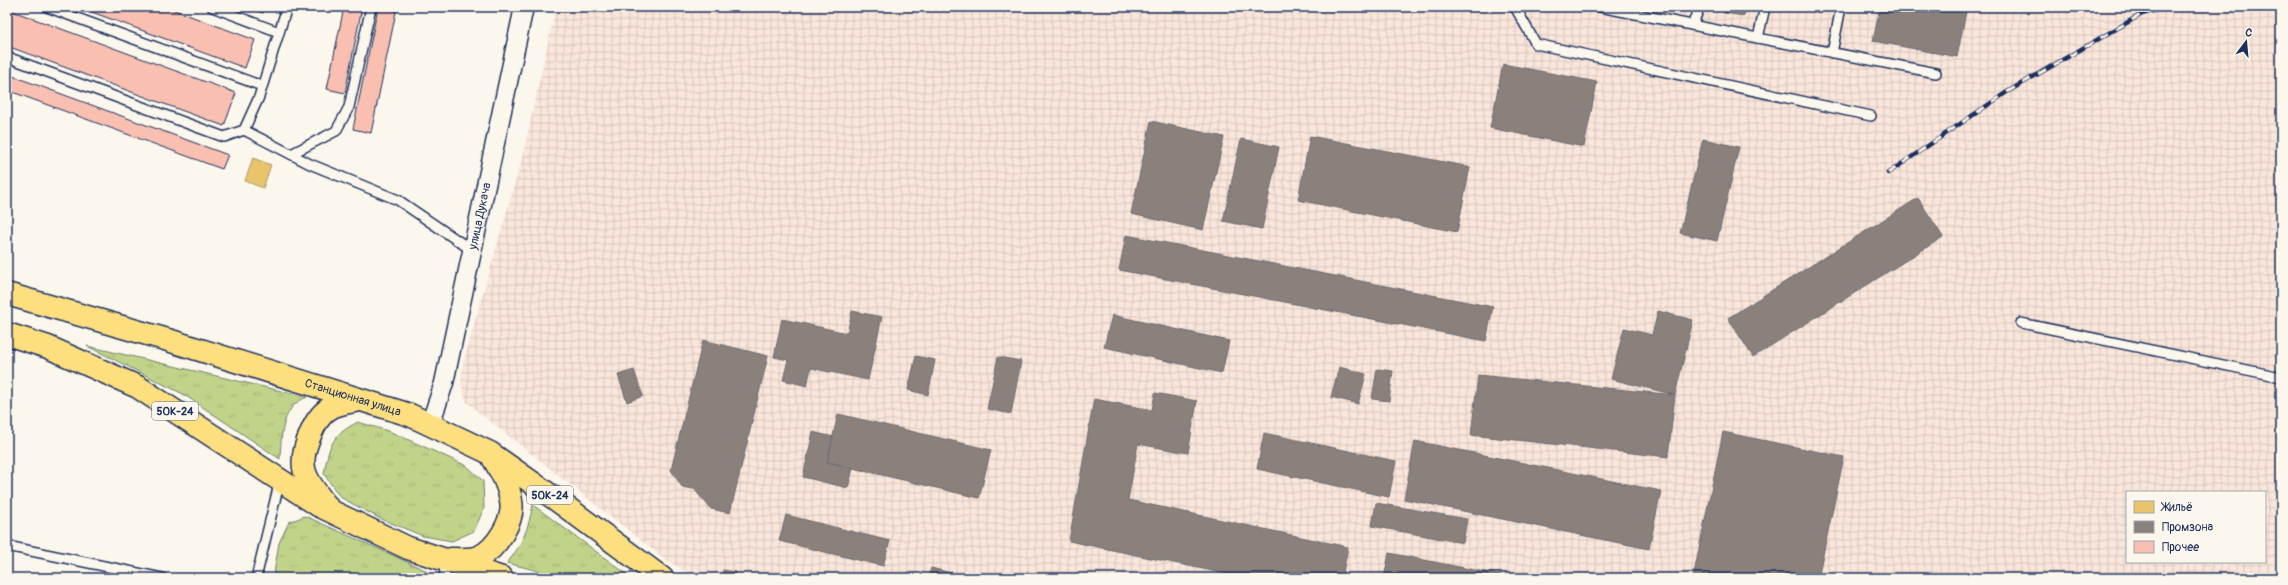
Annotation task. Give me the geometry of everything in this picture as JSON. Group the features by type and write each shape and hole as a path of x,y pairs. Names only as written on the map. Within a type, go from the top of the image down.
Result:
{"main road":[{"name":"Станционная улица","path":"7,294 168,340 410,415 490,453 554,498 662,578"},
{"name":"50К-24","path":"7,334 48,347 138,387 280,480 331,511 408,548 444,569 502,578"},
{"path":"331,511 311,487 304,470 303,450 316,422 332,407 359,400"},
{"path":"444,569 478,558 493,548 506,527 512,503 506,481 490,453"}],"street":[{"name":"улица Дукача","path":"430,425 444,383 524,7"}],"lane":[{"path":"47,7 262,86"},
{"path":"212,7 279,32"},
{"path":"244,130 262,86 287,7"},
{"path":"291,154 336,131 349,107 371,7"},
{"path":"1515,7 1536,44 1871,116"},
{"path":"1600,7 1936,73"},
{"path":"1692,25 1700,7"},
{"path":"1758,38 1765,7"},
{"path":"1832,53 1841,7"},
{"path":"7,57 224,137 244,130 291,154 398,200 473,251"},
{"path":"2021,324 2281,377"},
{"path":"256,578 280,480"},
{"path":"7,546 162,578"}],"shaded area":[{"path":"556,7 2281,7 2281,578 697,578 666,560 466,401 461,384 463,363 522,159"}],"green space":[{"path":"87,346 307,397 294,405 286,417 282,431 280,459 183,394"},
{"path":"358,422 391,432 467,466 483,481 484,508 474,531 452,541 423,536 379,518 340,497 324,474 328,456 330,448 337,437"},
{"path":"533,505 632,578 566,578 507,563 521,543 529,522"},
{"path":"305,516 425,570 430,578 277,578 274,573 279,543 289,522"}],"building: Жильё":[{"path":"253,158 271,165 263,188 245,181"}],"building: Промзона":[{"path":"1725,7 1746,7 1744,16 1724,13"},
{"path":"1880,7 1967,7 1957,57 1873,41"},
{"path":"1503,64 1597,82 1584,147 1490,128"},
{"path":"1151,121 1224,137 1203,230 1131,214"},
{"path":"1310,136 1470,167 1457,232 1298,200"},
{"path":"1241,139 1279,147 1262,229 1223,221"},
{"path":"1703,139 1739,147 1717,241 1680,233"},
{"path":"1918,198 1943,237 1753,357 1728,318"},
{"path":"1126,235 1493,307 1486,341 1119,270"},
{"path":"852,311 882,317 868,380 811,368 807,386 783,380 788,360 774,357 782,319 847,333"},
{"path":"1658,311 1693,320 1675,395 1611,379 1624,328 1652,335"},
{"path":"1112,315 1229,341 1222,373 1104,347"},
{"path":"703,340 768,356 730,513 711,509 694,489 682,487 671,470"},
{"path":"916,356 935,360 928,395 908,390"},
{"path":"998,357 1021,361 1011,414 987,409"},
{"path":"1339,367 1366,374 1358,404 1331,397"},
{"path":"1377,369 1393,371 1389,401 1372,399"},
{"path":"634,370 643,396 627,402 618,375"},
{"path":"1478,375 1675,395 1668,457 1471,435"},
{"path":"1155,393 1197,401 1188,453 1138,444 1128,500 1348,547 1342,578 1246,578 1069,541 1094,399 1152,410"},
{"path":"838,414 991,450 979,498 827,462"},
{"path":"813,432 833,437 827,462 853,468 848,488 803,477"},
{"path":"1723,432 1844,457 1818,578 1693,578"},
{"path":"1264,433 1396,461 1389,497 1257,469"},
{"path":"1415,441 1661,491 1649,549 1404,499"},
{"path":"1376,503 1467,519 1463,543 1372,526"},
{"path":"786,515 890,541 883,566 779,541"},
{"path":"1389,553 1515,578 1384,578"},
{"path":"931,568 972,578 928,578"},
{"path":"723,570 736,572 735,578 721,578"}],"building: Прочее":[{"path":"78,7 166,7 255,40 245,68"},
{"path":"245,7 265,7 263,13"},
{"path":"344,7 362,7 345,93 327,89"},
{"path":"378,7 397,7 371,133 353,129"},
{"path":"7,9 236,93 224,126 7,46"},
{"path":"7,74 228,155 222,169 7,90"}],"railway":[{"path":"1888,173 2007,92 2142,14 2167,7"}]}
